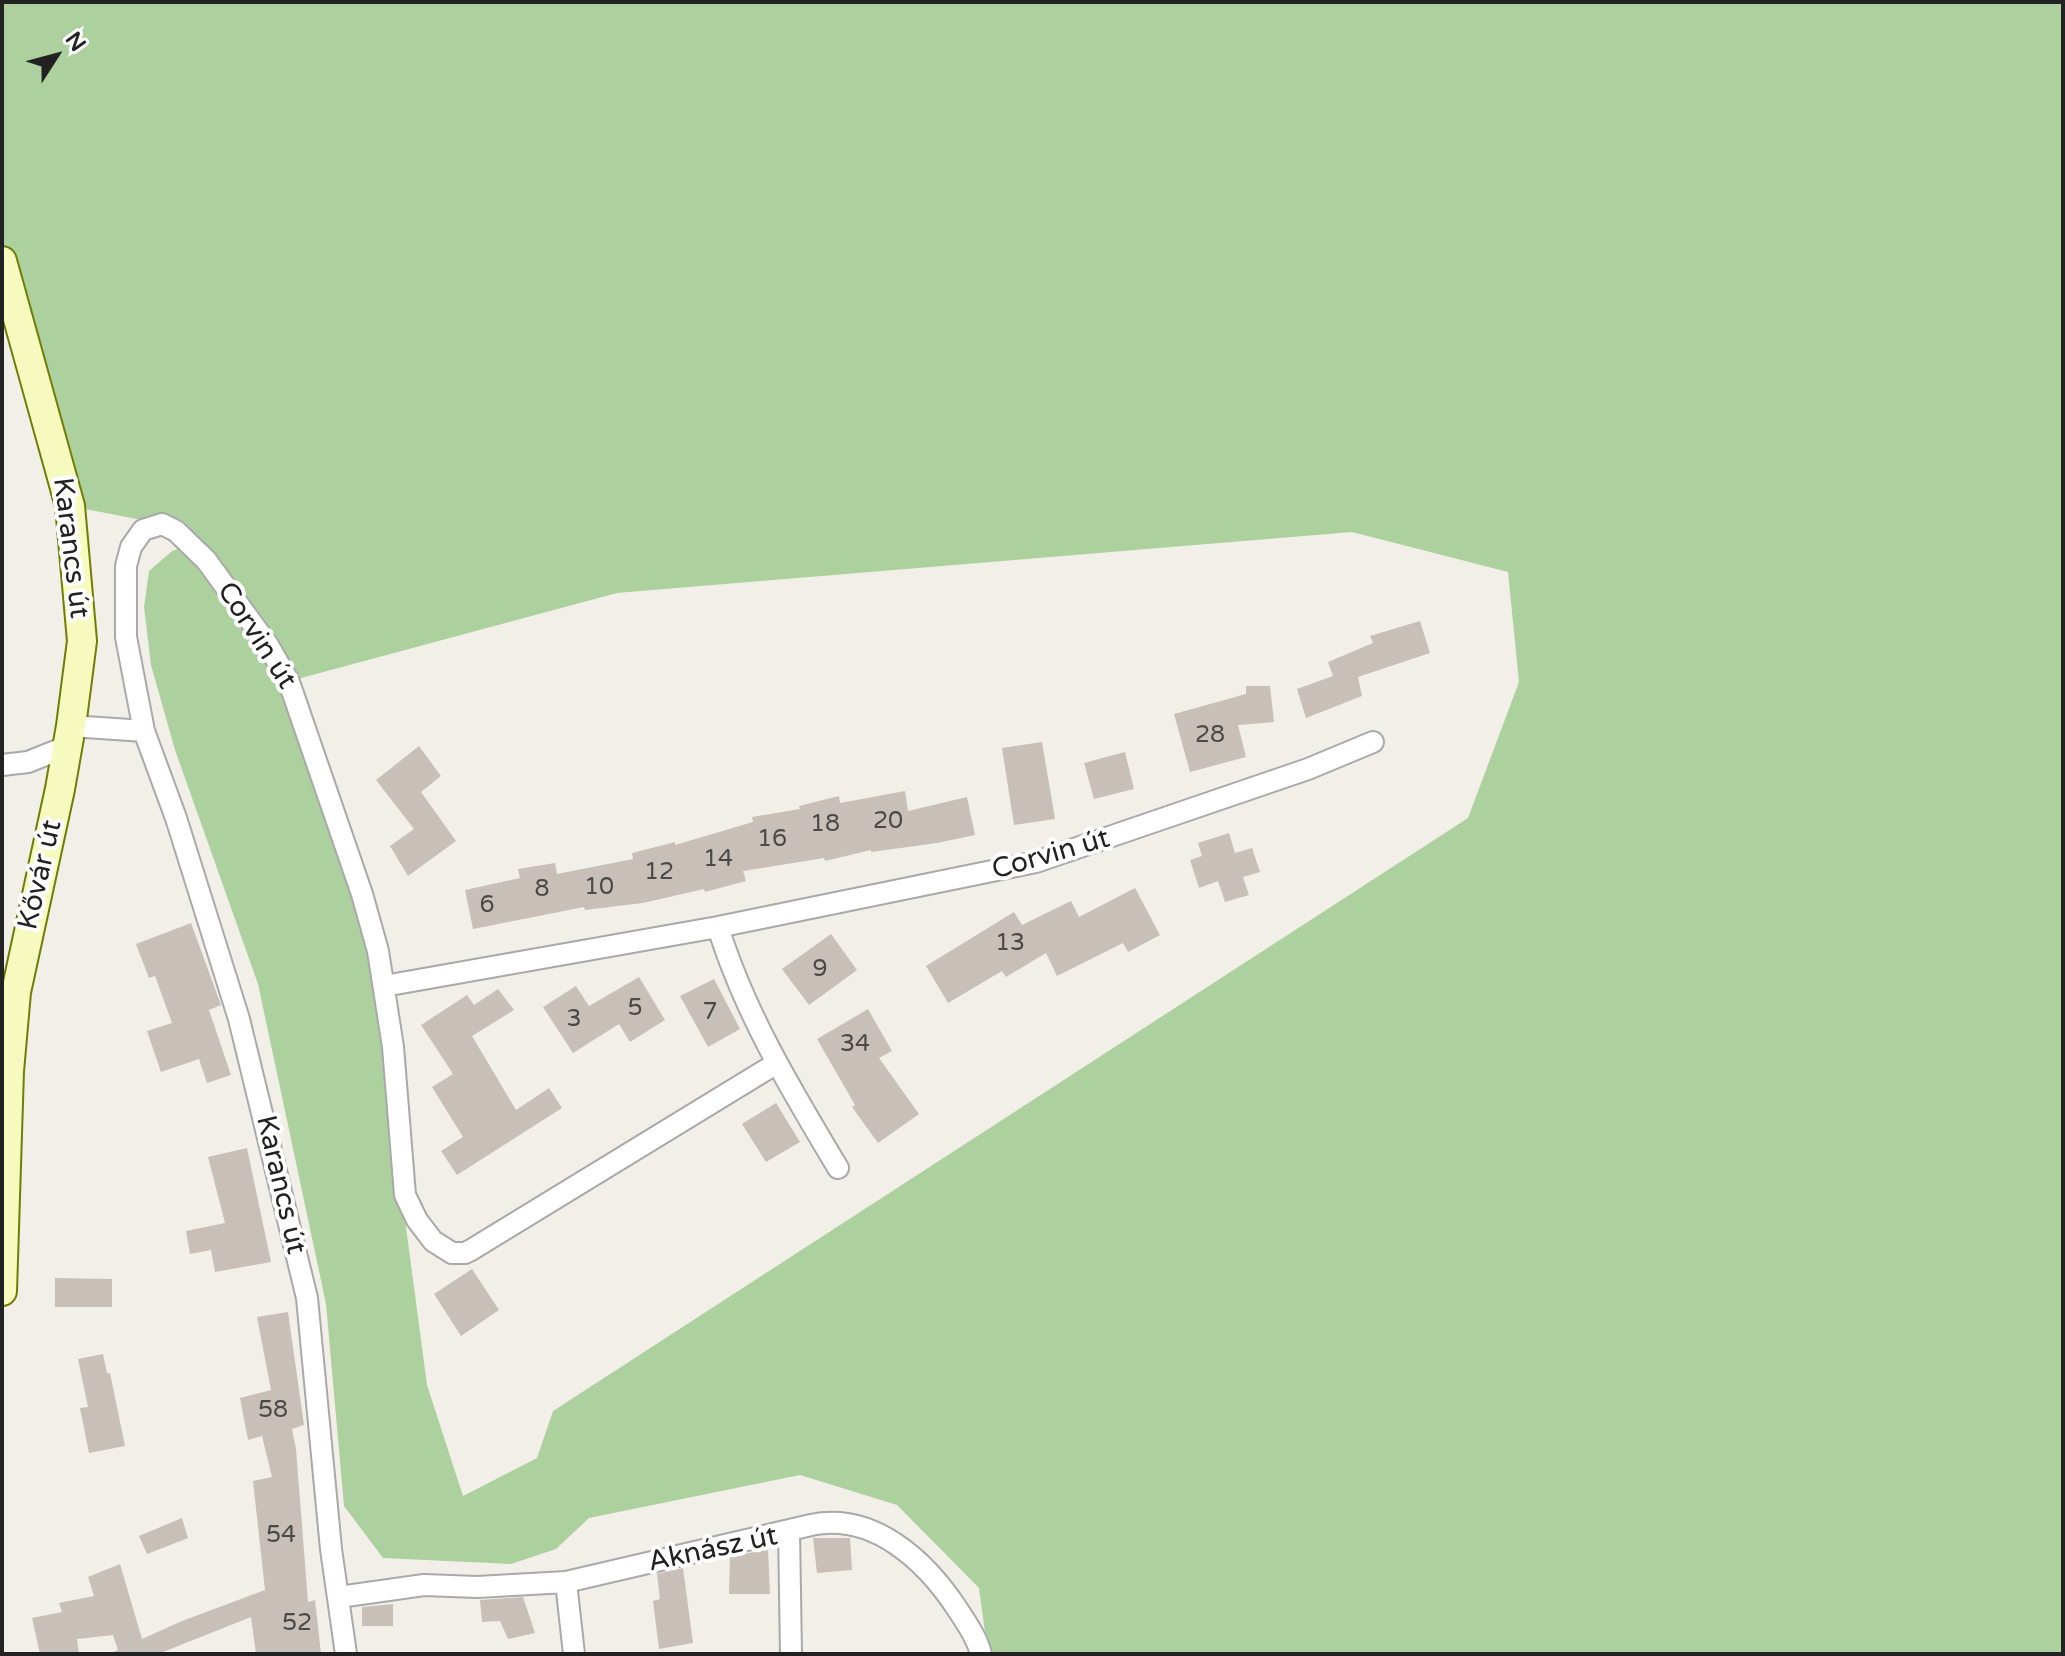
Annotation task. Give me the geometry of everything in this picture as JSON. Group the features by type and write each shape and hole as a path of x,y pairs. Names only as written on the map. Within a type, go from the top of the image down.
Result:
{"main road":[{"name":"Karancs út","path":"2,261 70,506 82,641 70,736"},
{"name":"Kővár út","path":"2,1291 9,1071 16,992 70,736"}],"street":[{"name":"Corvin út","path":"144,731 126,637 126,566 136,537 143,530 162,524 176,531 206,560 268,645 289,682 362,894 378,951 396,1080 405,1195 429,1236 452,1253 471,1250 777,1063"},
{"path":"2,765 28,762 70,736 144,731"},
{"name":"Karancs út","path":"144,731 181,832 239,1019 304,1289 331,1549 346,1654"},
{"name":"Corvin út","path":"384,986 718,927 1036,862 1308,769 1373,742"},
{"path":"718,927 741,992 777,1063 838,1168"},
{"path":"789,1530 824,1522 842,1522 860,1526 893,1542 926,1568 951,1599 971,1629 981,1654"},
{"name":"Aknász út","path":"339,1597 424,1585 477,1587 566,1582 789,1530 791,1654"},
{"path":"566,1582 574,1654"}],"green space":[{"path":"2,2 2063,2 2063,1654 988,1654 979,1588 897,1505 800,1475 589,1518 556,1549 511,1564 383,1558 344,1506 326,1304 258,984 175,750 151,665 144,607 149,571 172,551 190,545 162,524 70,506 2,261","holes":["1352,532 1508,572 1519,682 1468,818 553,1411 537,1458 463,1496 427,1385 406,1227 403,1176 362,894 290,681 617,593"]}],"building":[{"path":"1420,621 1430,653 1358,677 1362,696 1306,718 1297,689 1333,676 1328,662 1373,643 1370,636"},
{"path":"1246,686 1270,686 1274,722 1238,725 1246,757 1190,772 1174,714 1246,694"},
{"path":"1042,742 1055,819 1014,825 1002,748"},
{"path":"419,746 441,776 421,792 456,841 408,876 390,846 414,829 376,780"},
{"path":"1125,752 1134,789 1094,799 1084,763"},
{"path":"905,791 908,811 967,797 975,835 937,843 871,850 825,861 824,858 743,871 746,881 705,892 704,889 643,903 585,910 584,907 473,929 465,890 520,878 518,869 555,863 557,874 633,859 632,853 675,842 675,845 753,822 752,817 800,809 799,806 839,796 840,803"},
{"path":"1229,833 1235,853 1252,848 1260,872 1243,877 1249,895 1225,902 1218,881 1199,888 1190,860 1202,856 1198,843"},
{"path":"1135,888 1160,935 1128,952 1123,943 1057,976 1046,953 1006,977 1002,971 948,1003 926,966 1014,912 1022,925 1071,901 1079,917"},
{"path":"191,923 221,1005 209,1010 231,1075 207,1083 199,1059 161,1072 147,1031 172,1023 155,976 149,978 136,944"},
{"path":"831,934 857,970 809,1005 782,969"},
{"path":"639,977 665,1020 630,1042 619,1024 573,1053 543,1007 576,986 589,1006"},
{"path":"714,979 740,1029 708,1047 680,996"},
{"path":"498,989 514,1010 472,1036 516,1110 549,1088 562,1108 457,1175 441,1151 463,1137 432,1087 453,1074 421,1025 467,995 474,1005"},
{"path":"868,1009 892,1051 879,1058 919,1114 878,1143 852,1107 855,1105 817,1039"},
{"path":"776,1103 800,1142 766,1162 742,1124"},
{"path":"247,1148 271,1262 215,1272 211,1250 190,1254 186,1231 225,1223 208,1157"},
{"path":"472,1269 499,1310 461,1336 434,1294"},
{"path":"55,1278 112,1279 112,1307 55,1307"},
{"path":"288,1312 304,1425 292,1429 308,1602 315,1600 321,1654 256,1654 251,1617 158,1654 109,1654 118,1650 113,1635 77,1639 79,1654 40,1654 32,1618 62,1612 59,1603 94,1596 88,1577 120,1564 142,1639 265,1590 253,1481 272,1477 262,1436 248,1440 240,1398 271,1390 257,1317"},
{"path":"103,1354 125,1446 89,1453 80,1408 88,1407 78,1359"},
{"path":"182,1518 188,1538 147,1554 139,1536"},
{"path":"813,1538 850,1538 852,1570 817,1573"},
{"path":"768,1549 770,1594 729,1594 730,1557"},
{"path":"683,1568 693,1643 659,1649 653,1601 660,1599 657,1574"},
{"path":"523,1597 535,1633 508,1639 500,1621 482,1622 480,1600"},
{"path":"393,1604 393,1626 362,1626 362,1607"}]}
